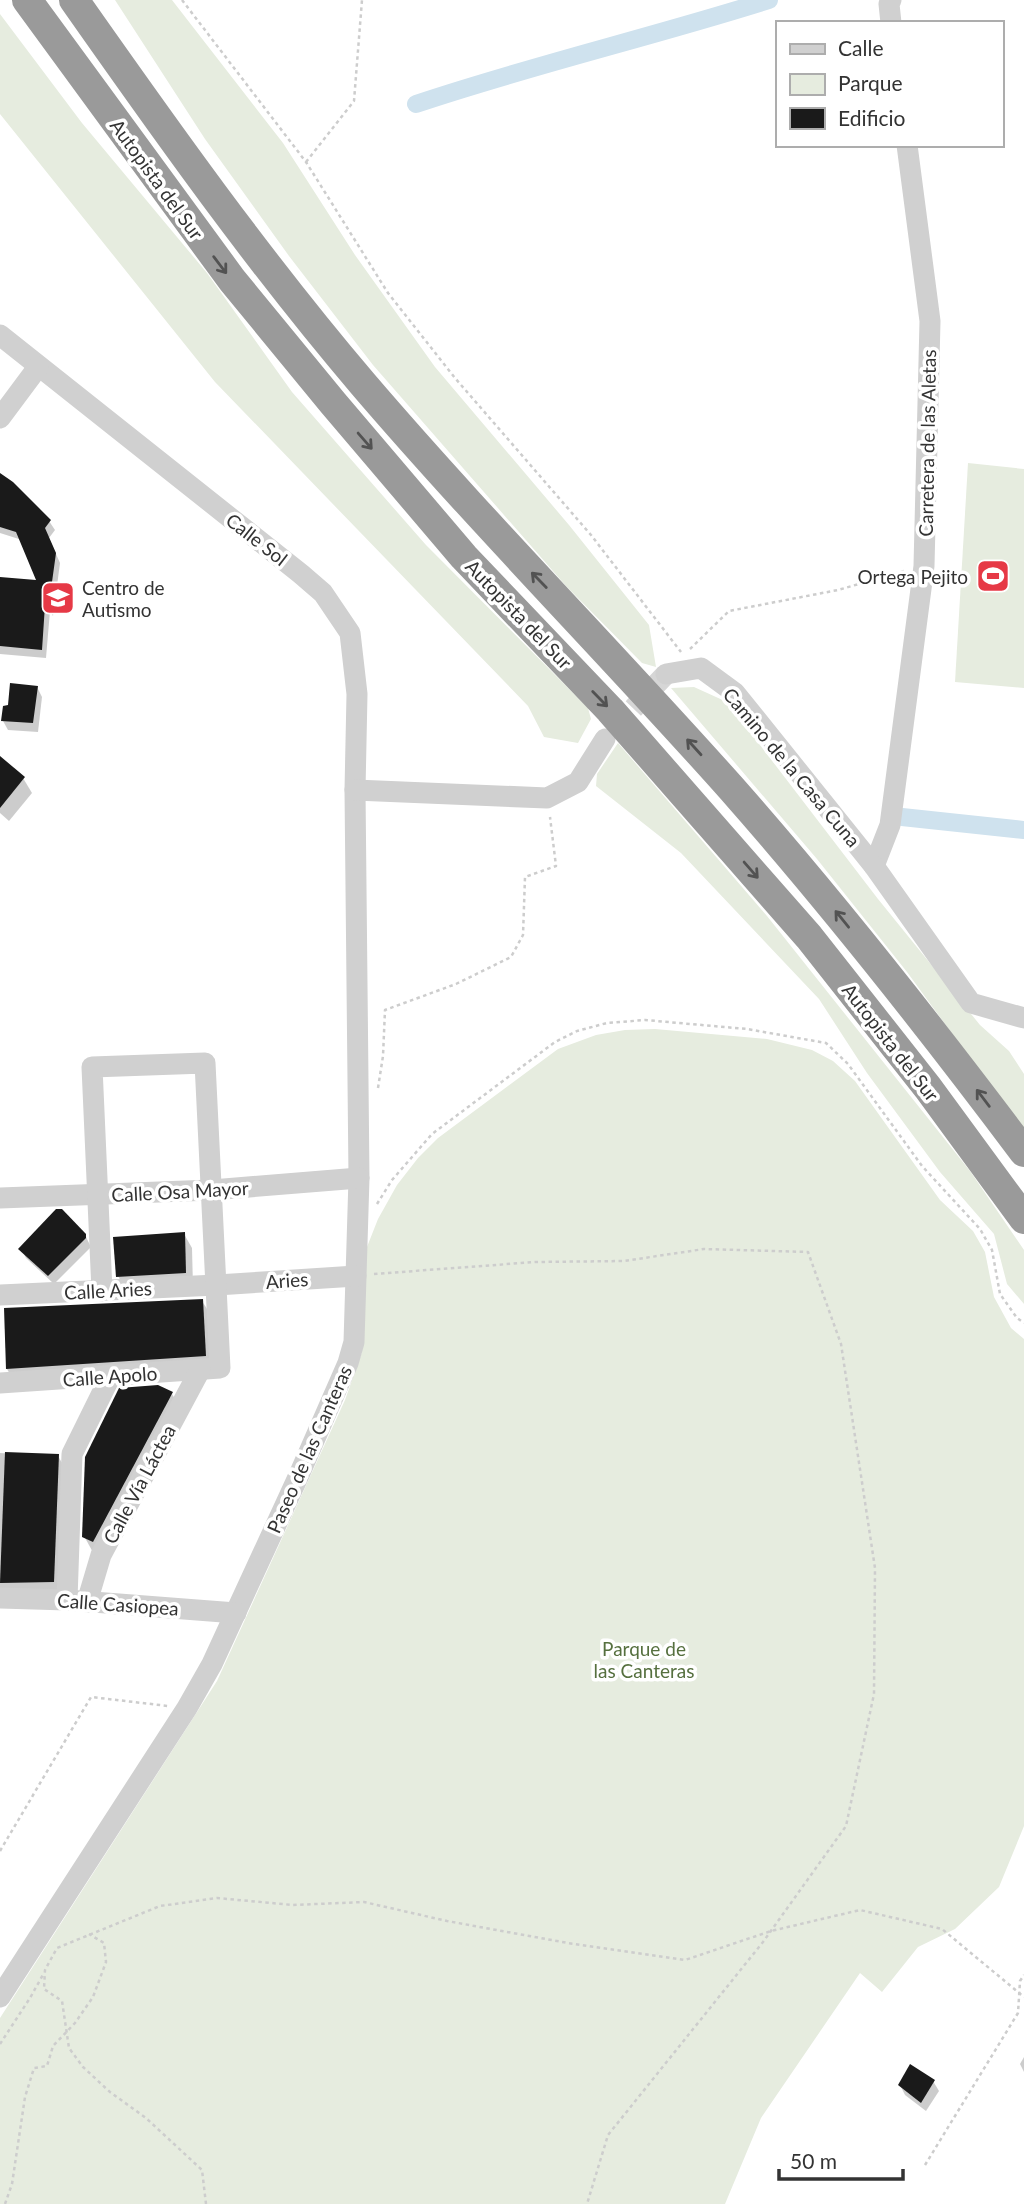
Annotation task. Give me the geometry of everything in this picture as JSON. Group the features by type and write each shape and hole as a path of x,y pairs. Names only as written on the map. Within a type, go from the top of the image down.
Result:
{"highway":[{"name":"Autopista del Sur","path":"75,0 130,80 260,257 362,382 467,502 646,693 832,906 955,1060 1024,1152"},
{"path":"97,0 216,177 260,257"},
{"name":"Autopista del Sur","path":"24,9 248,301 333,404 464,556 611,710 809,937 928,1088 1024,1219"}],"street":[{"path":"891,0 888,4 891,21"},
{"name":"Carretera de las Aletas","path":"890,825 924,566 930,321 907,147"},
{"name":"Calle Sol","path":"0,335 323,593 350,633 354,655 357,694 357,828"},
{"path":"0,418 38,367"},
{"name":"Camino de la Casa Cuna","path":"666,674 701,668 735,693 874,866 971,1003 1024,1018"},
{"path":"355,790 547,798 578,782 605,739"},
{"name":"Camino de la Casa Cuna","path":"874,866 890,825"},
{"name":"Paseo de las Canteras","path":"0,1997 187,1708 236,1613 348,1363 354,1342 359,1178 357,828"},
{"path":"102,1291 92,1067 205,1063 217,1285 210,1369"},
{"name":"Calle Osa Mayor","path":"0,1198 212,1190 359,1178"},
{"name":"Aries","path":"217,1285 356,1276"},
{"name":"Calle Aries","path":"0,1295 217,1285"},
{"name":"Calle Apolo","path":"0,1383 210,1369"},
{"name":"Calle Vía Láctea","path":"77,1601 210,1369"},
{"path":"77,1601 72,1454 111,1375"},
{"name":"Calle Casiopea","path":"0,1598 236,1613"}],"path":[{"path":"182,0 306,162 388,293 455,379 591,535 683,656 729,611 838,590 924,566"},
{"path":"306,162 354,101 362,0"},
{"path":"377,1095 383,1056 385,1010 456,984 511,957 523,935 525,877 556,866 547,798"},
{"path":"358,1214 372,1214 392,1180 432,1134 555,1042 577,1031 607,1023 645,1020 747,1028 826,1043 848,1064 922,1166 981,1229 992,1250 1000,1294 1024,1323"},
{"path":"356,1276 535,1262 624,1261 704,1249 808,1252 841,1344 875,1568 874,1694 846,1826 771,1931 608,2135 587,2204"},
{"path":"0,1851 91,1697 187,1708"},
{"path":"0,2045 57,1948 160,1906 216,1898 293,1905 364,1902 554,1941 685,1960 771,1931 860,1910 942,1929 1024,1997"},
{"path":"5,2204 12,2183 25,2097 34,2068 47,2066 53,2046 93,1997 106,1962 104,1943 89,1934"},
{"path":"45,1970 44,1989 62,2001 69,2048 83,2067 110,2092 146,2118 202,2170 206,2204"},
{"path":"925,2165 1018,2013 1020,1981 1024,1975"}],"green space":[{"path":"115,0 172,0 283,143 355,255 435,367 569,525 649,625 656,667 642,663 566,586 373,365 289,256 205,139"},
{"path":"0,14 82,123 207,273 292,392 426,545 588,708 591,719 578,743 544,737 528,706 215,382 0,114"},
{"name":"Ortega Pejito","path":"968,463 1024,469 1024,688 955,682"},
{"path":"694,687 727,702 878,899 980,1025 1009,1051 1024,1074 1024,1132 907,972 817,859 671,688"},
{"path":"618,743 767,916 970,1171 1024,1250 1024,1304 1007,1284 994,1234 940,1172 867,1073 819,999 681,853 596,786 597,774"},
{"name":"Parque de las Canteras","path":"655,1029 767,1039 812,1050 833,1061 855,1081 940,1200 973,1231 985,1252 994,1297 1011,1328 1024,1339 1024,1826 999,1887 955,1929 918,1947 882,1992 860,1973 761,2118 725,2204 0,2204 0,2018 217,1681 345,1400 362,1352 365,1252 378,1219 397,1185 438,1138 558,1049 596,1035"}],"building":[{"path":"0,473 13,482 51,520 45,528 56,553 48,611 45,605 42,650 0,646 0,577 36,580 16,532 0,527"},
{"path":"10,683 38,686 33,723 1,721 3,706 8,705"},
{"path":"0,756 25,777 0,808"},
{"path":"56,1209 62,1209 86,1234 86,1238 48,1276 18,1249"},
{"path":"185,1232 186,1273 116,1277 113,1237"},
{"path":"203,1299 206,1356 6,1369 4,1308"},
{"path":"158,1385 173,1392 93,1542 82,1537 85,1457 119,1388"},
{"path":"5,1452 59,1454 54,1582 0,1583"},
{"path":"910,2064 935,2080 921,2103 898,2085"}],"waterway":[{"path":"416,104 769,0"},
{"path":"902,817 1024,830"}],"tunnel":[{"path":"612,731 666,674"}],"place":[{"name":"Ortega Pejito","path":"993,576"},
{"name":"Centro de Autismo","path":"58,598"}]}
